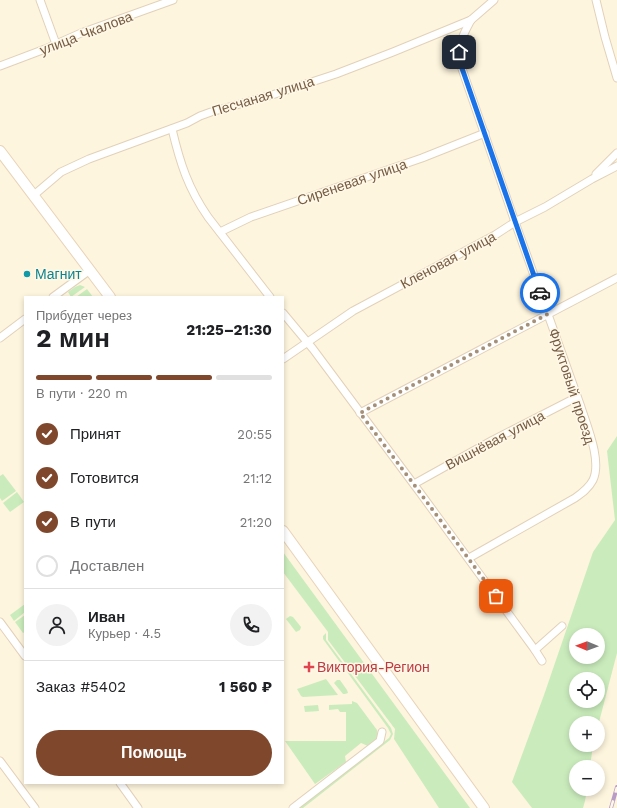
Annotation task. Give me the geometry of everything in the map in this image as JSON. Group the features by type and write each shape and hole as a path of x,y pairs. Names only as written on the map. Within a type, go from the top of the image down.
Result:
{"main road":[{"path":"0,150 109,296"},
{"path":"284,532 484,808"}],"street":[{"path":"40,0 56,44"},
{"name":"улица Чкалова","path":"0,66 101,26 173,0"},
{"name":"Песчаная улица","path":"34,195 61,172 89,159 187,124 210,112 272,95 336,74 471,20 494,0"},
{"path":"596,0 617,78"},
{"name":"Фруктовый проезд","path":"468,558 537,521 575,498 589,486 595,475 595,464 590,436 459,57 460,40 471,20"},
{"path":"172,129 180,163 189,186 208,217 269,296"},
{"name":"Сиреневая улица","path":"220,232 251,217 408,163 485,133"},
{"path":"592,178 617,153"},
{"name":"Кленовая улица","path":"284,358 353,311 464,252 515,222 545,207 592,178 617,166"},
{"path":"54,296 90,270"},
{"path":"360,413 617,278"},
{"path":"284,315 414,484 542,661"},
{"path":"0,338 24,320"},
{"name":"Вишнёвая улица","path":"414,484 493,440 577,397"},
{"path":"0,622 24,655"},
{"path":"535,650 562,626"},
{"path":"293,808 380,741 382,732"},
{"path":"0,762 35,808"},
{"path":"121,784 138,808"}],"green space":[{"path":"80,285 85,287 70,296 68,292"},
{"path":"87,289 92,296 77,296"},
{"path":"617,436 617,653 605,699 605,672 569,672 569,708 603,708 601,716 569,716 569,752 592,752 591,760 569,760 569,796 586,796 585,801 583,808 532,808 512,782 544,695 593,552 615,520 607,451"},
{"path":"3,474 16,491 2,501 0,498 0,476"},
{"path":"17,492 24,502 10,512 3,503"},
{"path":"284,553 470,808 439,808 394,739 395,729 328,640 328,632 284,573"},
{"path":"24,605 24,613 14,621 10,615"},
{"path":"24,616 24,632 23,633 15,622"},
{"path":"290,616 293,617 301,627 300,630 296,632 286,619"},
{"path":"326,633 326,640 391,728 393,734 390,740 303,808 299,808 389,738 391,734 323,639 323,636"},
{"path":"326,679 338,695 303,697 297,689"},
{"path":"337,680 340,680 348,693 343,694 334,683"},
{"path":"352,701 357,703 377,730 378,737 368,746 361,743 345,756 346,762 315,784 285,741 346,741 346,712 340,712 338,709 329,710 329,705 352,704"},
{"path":"318,705 319,711 305,712 304,706"}],"railway":[{"path":"611,808 617,787"}],"way so far":[{"path":"496,596 360,413 548,314 540,293"}],"place":[{"name":"Магнит","path":"27,274"},
{"name":"Виктория-Регион","path":"309,667"}],"route":[{"path":"459,52 460,63 540,293"}]}
